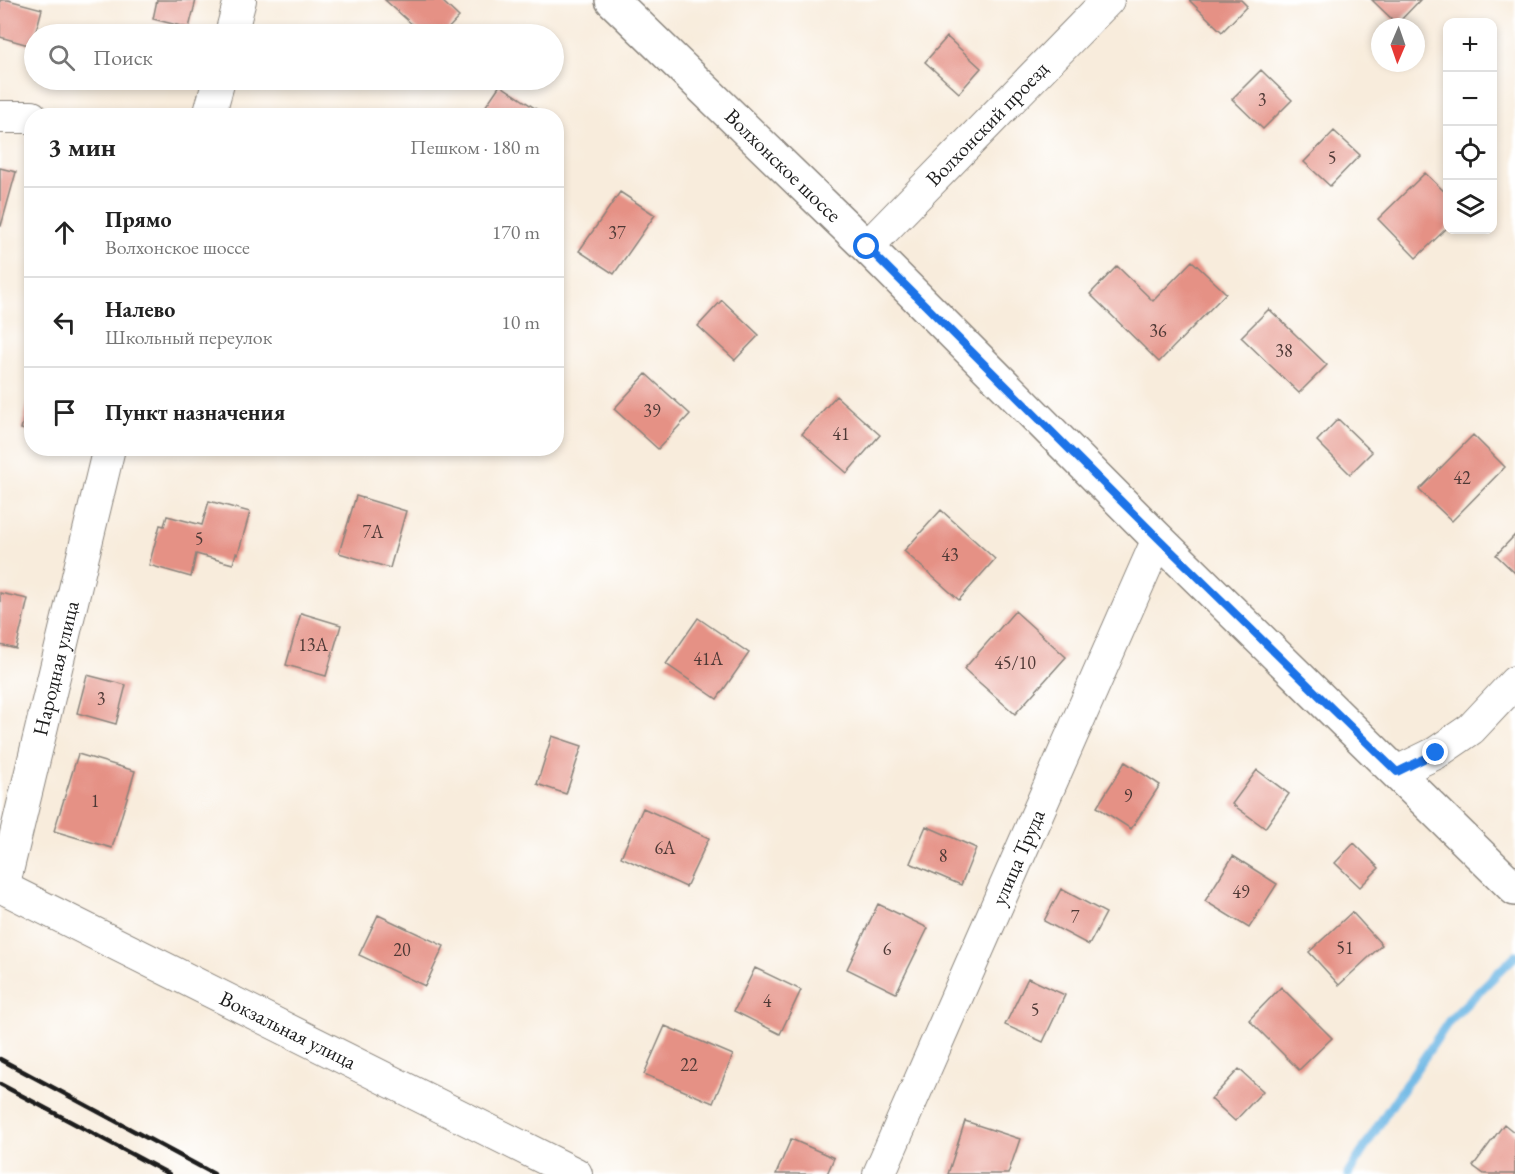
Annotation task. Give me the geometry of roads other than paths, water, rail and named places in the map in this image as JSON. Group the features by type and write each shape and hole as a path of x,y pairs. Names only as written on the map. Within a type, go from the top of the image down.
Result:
{"street":[{"path":"234,24 240,0"},
{"name":"Волхонское шоссе","path":"612,0 867,247 1158,538 1515,889"},
{"name":"Волхонский проезд","path":"867,247 1107,0"},
{"path":"211,108 216,90"},
{"path":"0,117 24,117"},
{"name":"Народная улица","path":"2,887 107,456"},
{"name":"улица Труда","path":"879,1174 1158,538"},
{"path":"1397,772 1436,753 1471,729 1515,682"},
{"name":"Вокзальная улица","path":"2,887 576,1174"}],"waterway":[{"path":"1348,1174 1449,1021 1515,956"}],"railway":[{"path":"0,1059 214,1174"},
{"path":"0,1084 169,1174"}]}
